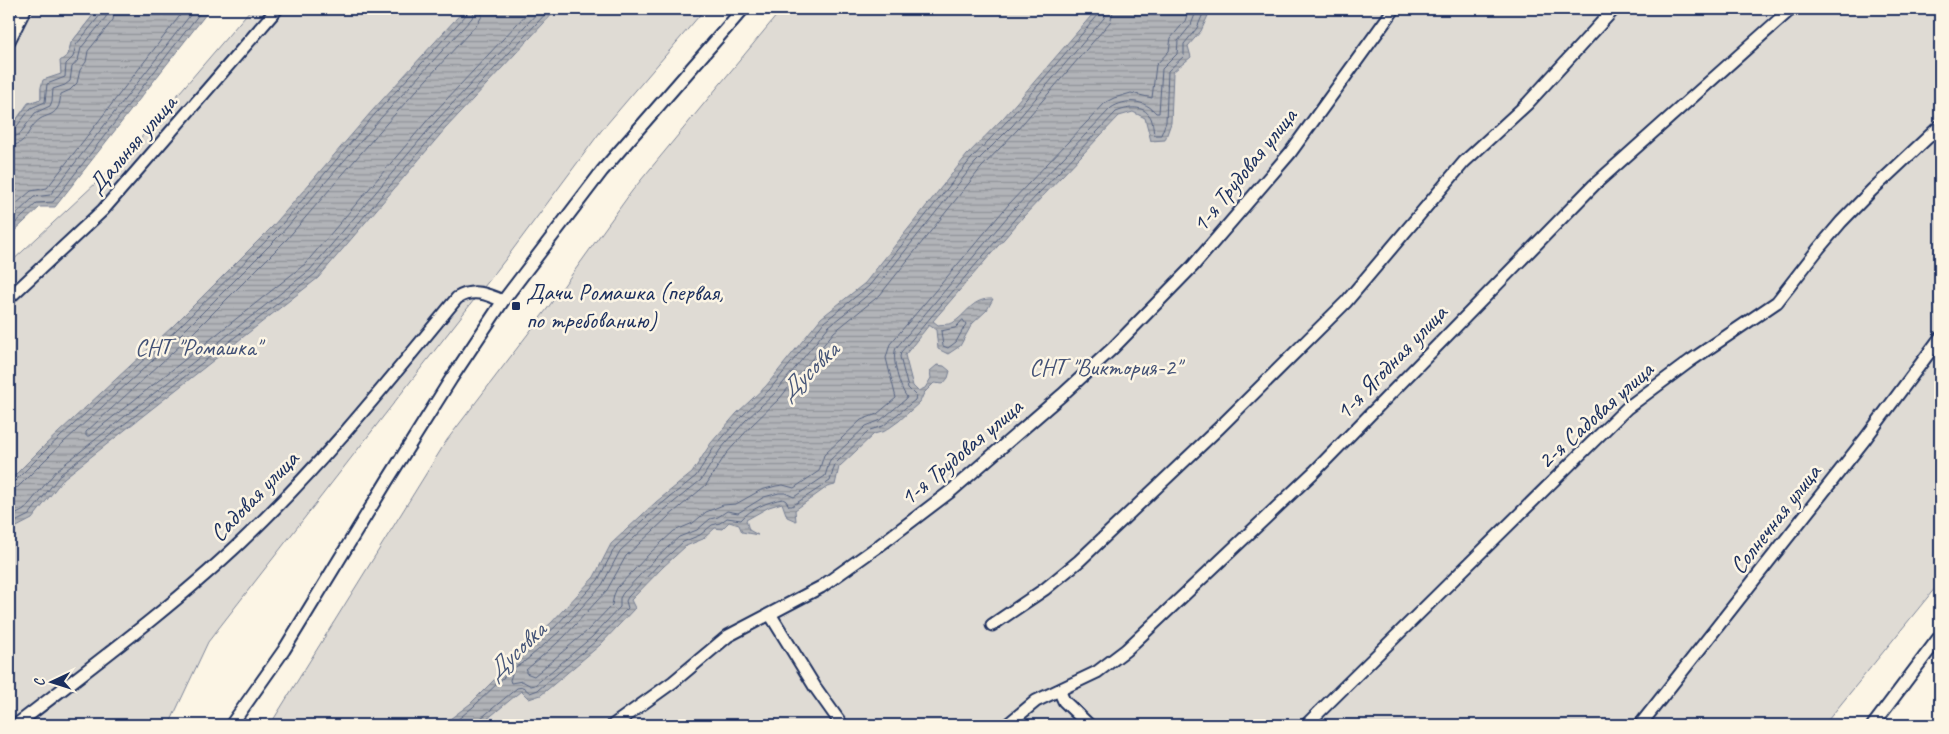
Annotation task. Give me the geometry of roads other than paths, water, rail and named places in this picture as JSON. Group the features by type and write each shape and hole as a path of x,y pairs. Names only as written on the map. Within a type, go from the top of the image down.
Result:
{"street":[{"path":"9,41 25,9"},
{"name":"Дальняя улица","path":"9,298 103,210 277,9"},
{"path":"232,725 284,650 450,379 503,301 602,171 743,9"},
{"name":"1-я Трудовая улица","path":"612,725 673,682 728,636 821,587 880,545 951,490 1012,439 1114,348 1193,266 1290,153 1394,9"},
{"path":"992,625 1045,589 1079,561 1233,414 1346,302 1464,162 1527,104 1614,9"},
{"name":"1-я Ягодная улица","path":"1007,725 1036,701 1097,672 1126,650 1314,472 1594,185 1791,9"},
{"name":"2-я Садовая улица","path":"1306,725 1628,408 1659,383 1777,302 1841,222 1940,126"},
{"name":"Садовая улица","path":"16,725 137,631 241,542 279,504 370,403 457,298 473,292 486,293 503,301"},
{"name":"Солнечная улица","path":"1640,725 1866,439 1940,338"},
{"path":"770,614 815,687 842,725"},
{"path":"1873,725 1940,636"},
{"path":"1059,690 1064,701 1089,725"}],"water":[{"path":"98,9 210,9 55,207 40,207 9,236 9,130 29,103 41,99 43,80 61,74 60,61 68,55 71,43"},
{"path":"465,9 557,9 445,129 318,278 64,478 32,519 9,531 9,481 172,327 273,226 372,111"},
{"name":"Дусовка","path":"1097,9 1211,9 1201,31 1188,46 1191,57 1173,72 1171,123 1165,140 1151,141 1145,118 1133,112 1119,116 1023,217 933,321 938,325 952,323 975,303 986,299 993,299 987,310 972,324 960,346 948,354 938,349 936,330 929,325 905,355 913,386 918,391 925,388 931,378 930,371 937,365 944,366 950,371 948,378 943,384 934,383 924,393 920,402 899,421 885,431 874,434 839,467 835,485 827,487 795,510 796,521 787,517 782,503 769,507 746,520 749,530 758,535 742,532 739,525 729,522 722,529 715,528 703,539 686,546 631,600 635,608 600,645 541,695 529,699 521,691 480,725 442,725 470,704 501,673 503,661 517,653 551,623 594,577 611,544 656,502 692,473 711,443 737,413 766,386 821,318 865,283 967,155 1004,117"}],"place":[{"name":"Дачи Ромашка (первая, по требованию)","path":"516,306"}],"park label":[{"name":"СНТ \"Ромашка\"","path":"198,347"},
{"name":"СНТ \"Виктория-2\"","path":"1105,367"}]}
